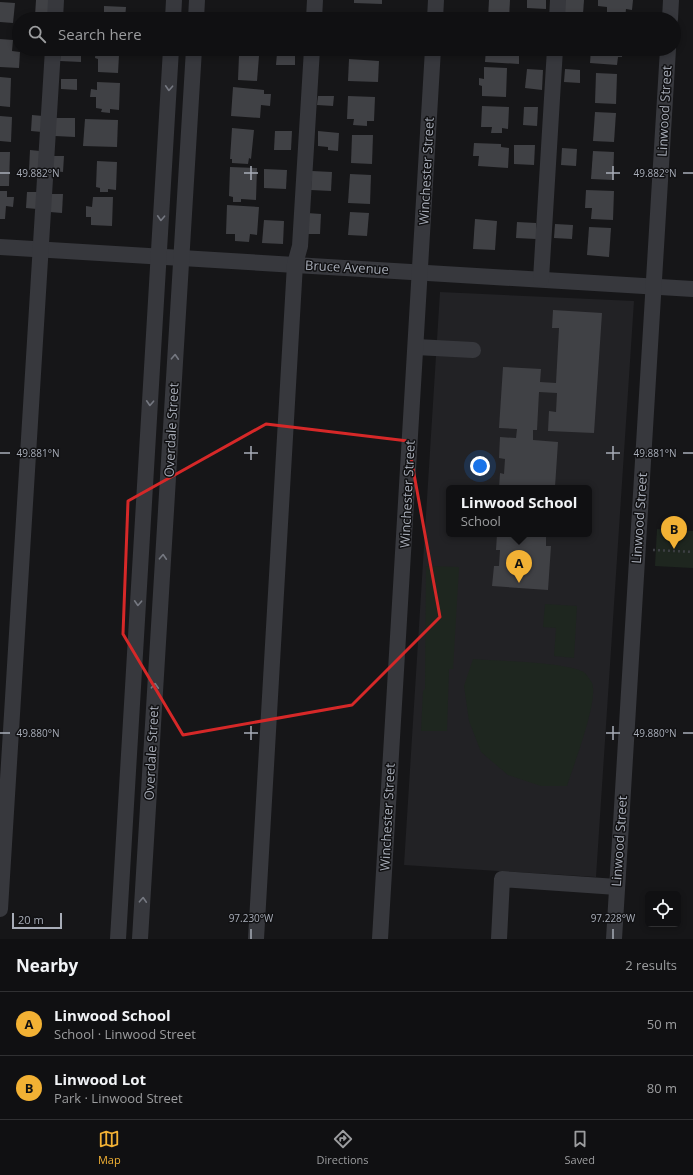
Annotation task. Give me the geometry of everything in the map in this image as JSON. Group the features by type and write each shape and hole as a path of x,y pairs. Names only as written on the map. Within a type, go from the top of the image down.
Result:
{"street":[{"path":"55,12 56,0"},
{"path":"173,12 174,0"},
{"path":"196,12 197,0"},
{"path":"314,12 315,0"},
{"path":"435,12 436,0"},
{"path":"557,12 558,0"},
{"path":"670,12 671,0"},
{"path":"0,909 53,56"},
{"name":"Overdale Street","path":"118,939 171,56"},
{"name":"Overdale Street","path":"140,939 194,56"},
{"path":"256,939 295,264 300,246 312,56"},
{"name":"Winchester Street","path":"380,939 433,56"},
{"path":"541,279 555,56"},
{"name":"Linwood Street","path":"614,939 668,56"},
{"name":"Bruce Avenue","path":"0,247 693,289"},
{"path":"416,348 473,350"},
{"name":"Overdale Street","path":"125,809 148,810"},
{"path":"498,939 502,879 617,887"}],"path":[{"path":"653,550 693,552"}],"highlighted area":[{"path":"266,424 408,441 440,617 352,705 183,735 123,634 128,501"}],"shaded area":[{"path":"440,292 634,301 596,877 404,865"},
{"path":"657,529 693,531 693,568 655,566"},
{"path":"426,566 459,567 453,669 449,669 447,731 421,731 423,691 425,689"},
{"path":"545,604 577,606 574,658 554,656 556,628 543,627"},
{"path":"473,659 564,666 577,669 585,673 588,677 592,683 592,704 589,718 567,786 541,786 508,775 481,752 469,721 464,686"}],"building":[{"path":"36,0 49,0 48,12 35,12"},
{"path":"354,0 382,0 382,4 354,3"},
{"path":"489,0 510,0 509,12 488,12"},
{"path":"527,0 546,0 546,9 527,8"},
{"path":"564,0 584,0 583,12 564,12"},
{"path":"598,0 633,0 632,10 626,9 626,12 607,12 607,7 598,6"},
{"path":"0,2 15,3 14,12 12,12 12,23 0,22"},
{"path":"104,6 126,7 126,12 104,12"},
{"path":"0,39 12,40 12,56 20,56 19,68 0,67"},
{"path":"60,56 81,56 81,62 60,61"},
{"path":"95,56 119,56 118,73 98,72 98,59 95,58"},
{"path":"239,56 259,56 257,81 238,80"},
{"path":"277,56 295,56 295,65 276,65"},
{"path":"485,56 519,56 519,64 485,62"},
{"path":"590,56 622,56 618,57 617,65 590,63"},
{"path":"349,59 379,61 378,82 348,81"},
{"path":"484,67 507,68 506,97 482,96 482,86 479,85 479,78 484,79"},
{"path":"527,69 543,70 542,90 525,88"},
{"path":"565,69 580,70 580,83 564,82"},
{"path":"596,73 617,74 616,104 595,103"},
{"path":"0,77 11,78 10,107 0,106"},
{"path":"61,79 77,79 77,90 61,89"},
{"path":"97,82 120,83 119,110 110,109 110,113 101,112 102,109 96,108 96,97 90,97 91,89 97,90"},
{"path":"233,87 264,90 264,94 271,94 270,106 261,105 260,118 231,116"},
{"path":"318,96 334,96 333,106 317,105"},
{"path":"348,96 375,97 374,121 367,121 367,126 353,125 354,119 347,119"},
{"path":"482,106 509,107 508,129 502,128 502,133 491,133 492,127 481,127"},
{"path":"524,107 538,107 537,126 523,125"},
{"path":"595,112 616,113 614,142 593,141"},
{"path":"32,115 43,116 42,132 31,131"},
{"path":"0,116 12,117 11,142 0,141"},
{"path":"56,118 75,118 75,137 55,136"},
{"path":"85,119 118,120 117,147 83,146"},
{"path":"232,128 254,130 251,159 249,158 248,164 232,163 232,159 230,159"},
{"path":"275,131 292,131 291,150 274,150"},
{"path":"318,131 339,133 338,151 328,150 328,147 318,146"},
{"path":"352,135 373,135 372,164 351,163"},
{"path":"474,143 501,144 501,147 509,148 508,168 478,166 479,156 473,156"},
{"path":"514,145 535,145 534,165 514,164"},
{"path":"562,148 577,149 576,166 561,165"},
{"path":"30,150 40,151 39,170 29,170"},
{"path":"593,151 614,152 613,180 591,179"},
{"path":"0,152 10,152 9,186 0,186"},
{"path":"53,156 64,156 63,172 53,171"},
{"path":"97,161 117,162 116,190 108,189 108,192 100,192 100,188 96,187"},
{"path":"230,167 257,168 256,200 241,199 241,202 233,202 233,197 229,196"},
{"path":"264,169 287,170 286,189 264,188"},
{"path":"312,171 332,172 331,191 311,190"},
{"path":"350,174 371,175 370,204 348,203"},
{"path":"586,190 614,191 613,220 591,219 592,208 585,208"},
{"path":"0,191 7,191 7,197 14,197 13,207 6,206 5,219 0,219"},
{"path":"27,192 37,192 37,209 26,208"},
{"path":"51,194 63,194 62,213 50,212"},
{"path":"93,197 113,197 112,226 91,225 91,217 86,217 86,206 92,207"},
{"path":"227,205 259,207 257,235 250,234 249,242 235,241 235,234 226,234"},
{"path":"350,212 369,213 367,236 348,235"},
{"path":"307,213 321,214 320,234 306,234"},
{"path":"475,219 497,221 495,250 473,249"},
{"path":"264,220 284,221 283,244 262,243"},
{"path":"517,222 536,223 536,239 516,238"},
{"path":"555,224 573,225 572,239 554,238"},
{"path":"589,227 611,228 609,257 587,255"},
{"path":"553,310 602,313 594,433 548,431 549,411 556,412 557,393 539,392 537,430 533,430 533,440 558,442 555,485 499,485 500,473 504,474 505,459 499,458 500,437 516,438 517,429 499,428 503,367 541,369 540,382 556,383 559,328 552,328"},
{"path":"497,537 546,537 546,546 551,546 548,590 492,586 494,566 499,566 500,550 496,550"}],"place":[{"name":"Linwood Lot","path":"674,549"},
{"name":"Linwood School","path":"519,583"}]}
